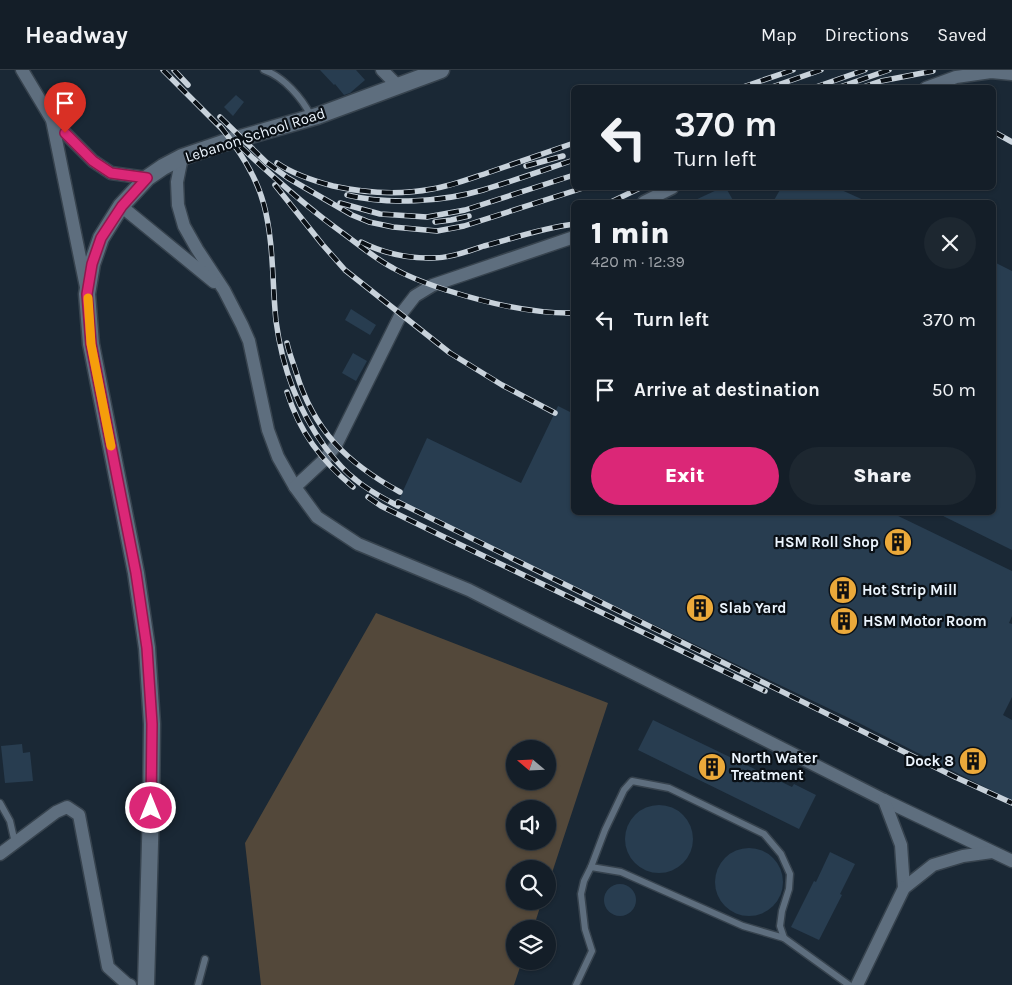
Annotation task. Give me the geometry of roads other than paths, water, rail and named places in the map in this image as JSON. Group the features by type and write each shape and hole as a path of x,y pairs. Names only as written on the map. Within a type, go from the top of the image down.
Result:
{"street":[{"path":"22,70 52,120 93,161 111,173 147,178"},
{"path":"382,70 398,86"},
{"name":"Lebanon School Road","path":"146,985 152,734 147,648 136,573 91,344 87,294 92,264 101,238 122,206 147,178 163,167 182,157 223,142 312,118 441,70"},
{"path":"934,85 956,77 991,72 1012,74"},
{"path":"52,120 87,294"},
{"path":"182,157 177,182 178,205 184,226 224,290 242,325 249,341 268,430 278,457 295,487 317,517 358,544 469,590 884,800 1012,861"},
{"path":"648,200 668,190"},
{"path":"122,206 224,290"},
{"path":"295,487 324,460 336,445 401,314 415,296 433,285 571,238"},
{"path":"884,800 901,845 904,888"},
{"path":"0,854 56,812 68,806 79,814 108,967 130,985"},
{"path":"857,985 904,888 933,865 963,856 992,852"}],"lane":[{"path":"264,70 272,73 288,86 305,104 312,118"},
{"path":"576,985 592,951 585,929 581,894 584,881 624,790 632,781 669,788 764,834 781,854 790,874 789,889 782,910 780,926 784,938"},
{"path":"0,803 10,821 15,843"},
{"path":"591,867 621,872 743,926 784,938 849,985"},
{"path":"198,985 205,959"}],"railway":[{"path":"163,70 223,130"},
{"path":"174,70 188,85"},
{"path":"749,85 793,70"},
{"path":"778,85 821,70"},
{"path":"822,85 865,70"},
{"path":"846,85 889,70"},
{"path":"869,85 933,71"},
{"path":"220,117 266,162 288,178 352,215 369,222 393,227 437,231 464,226 577,190"},
{"path":"220,126 246,163 261,194 271,248 276,321 287,371 299,403 315,433 343,469 371,491 398,506 398,502 955,777 1012,803"},
{"path":"996,133 1012,142"},
{"path":"277,163 304,177 333,186 370,192 395,193 432,189 453,184 571,144"},
{"path":"241,147 289,191 327,221 379,260 406,275 446,290 493,303 525,310 571,313"},
{"path":"526,166 563,156"},
{"path":"347,195 397,201 450,197 483,190 571,161"},
{"path":"340,203 380,214 427,217 465,210 571,176"},
{"path":"275,185 345,270 450,353 502,385 555,413"},
{"path":"615,200 636,190"},
{"path":"435,222 469,216"},
{"path":"361,242 393,254 419,258 435,258 456,255 551,228 571,225"},
{"path":"287,343 303,393 312,412 323,428 349,457 381,481 400,492"},
{"path":"287,392 298,420 313,445 331,467 353,487"},
{"path":"368,497 381,506 442,536 765,691"}],"place":[{"name":"HSM Roll Shop","path":"898,542"},
{"name":"Hot Strip Mill","path":"843,590"},
{"name":"Slab Yard","path":"700,608"},
{"name":"HSM Motor Room","path":"844,621"},
{"name":"Dock 8","path":"973,761"},
{"name":"North Water Treatment","path":"712,767"}]}
